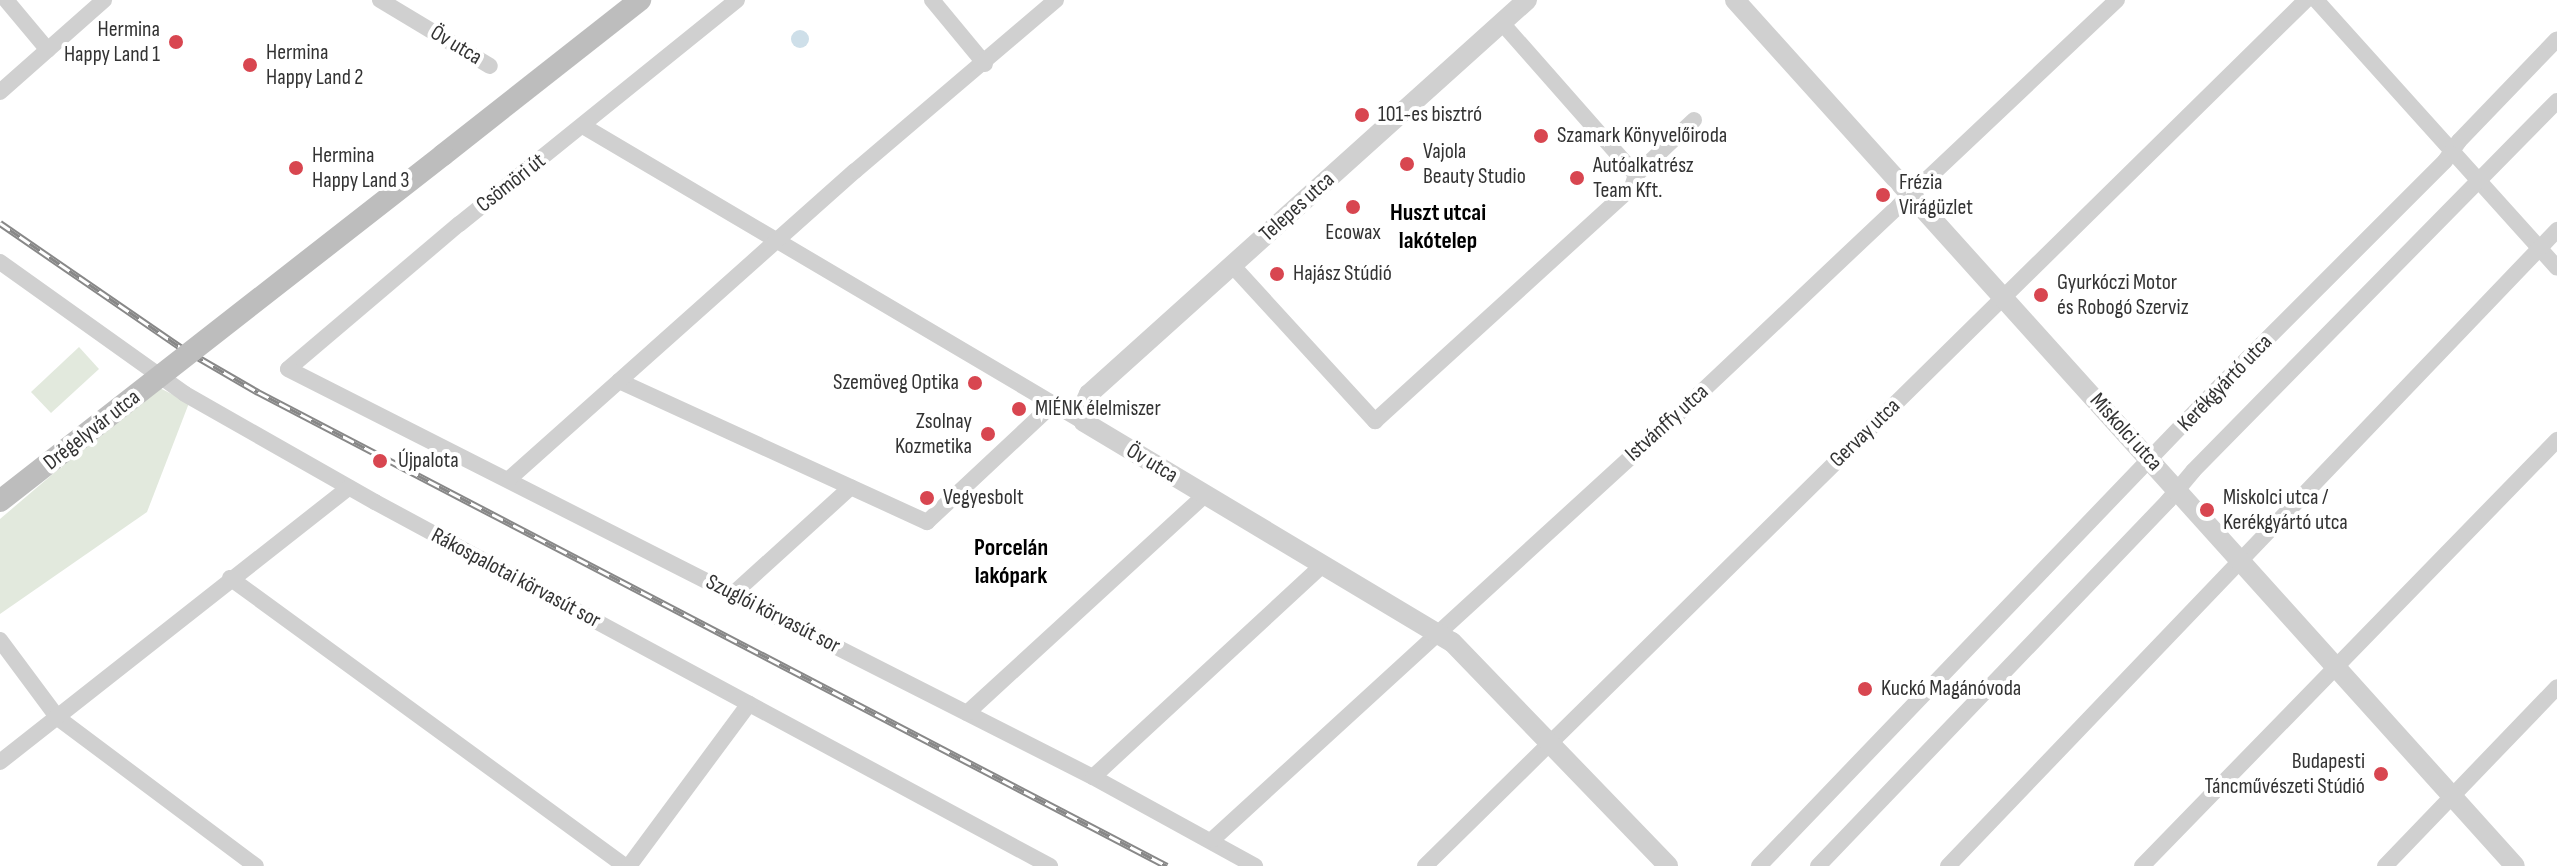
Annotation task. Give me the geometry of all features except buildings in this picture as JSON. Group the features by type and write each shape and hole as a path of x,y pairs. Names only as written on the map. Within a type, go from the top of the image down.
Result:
{"main road":[{"name":"Drégelyvár utca","path":"0,501 640,0"}],"street":[{"path":"6,0 48,50"},
{"path":"0,92 104,0"},
{"name":"Öv utca","path":"380,0 490,66"},
{"name":"Csömöri út","path":"288,369 459,224 737,0"},
{"path":"932,0 985,64"},
{"path":"509,479 778,239 1056,0"},
{"name":"Telepes utca","path":"1084,422 1081,411 1089,394 1527,0"},
{"name":"Miskolci utca","path":"1735,0 2515,866"},
{"name":"Istvánffy utca","path":"1212,840 1689,403 2117,0"},
{"name":"Gervay utca","path":"1425,866 2306,0"},
{"path":"2316,0 2557,268"},
{"path":"1502,23 1636,175"},
{"name":"Kerékgyártó utca","path":"1759,866 2557,39"},
{"name":"Kerékgyártó utca","path":"1818,866 2177,492 2193,471 2557,101"},
{"path":"1232,265 1375,421 1632,187 1636,175 1694,120"},
{"name":"Öv utca","path":"583,126 1452,642 1668,866"},
{"path":"1948,866 2557,230"},
{"name":"Rákospalotai körvasút sor","path":"0,262 171,386 349,487 1050,866"},
{"name":"Szuglói körvasút sor","path":"288,369 1093,777 1255,866"},
{"path":"619,381 927,522 1053,404"},
{"path":"2142,866 2557,440"},
{"path":"0,762 349,487"},
{"path":"733,594 851,487"},
{"path":"967,713 1205,495"},
{"path":"1093,777 1323,565"},
{"path":"230,578 627,866 749,704"},
{"path":"0,640 58,718 256,866"},
{"path":"2385,866 2557,687"}],"shaded area":[{"path":"796,30 804,30 809,39 807,46 796,48 791,43 791,35"},
{"path":"79,347 99,369 51,413 31,392"},
{"path":"156,386 189,403 147,512 0,614 0,519"}],"railway":[{"path":"0,223 182,348 258,392 1167,866"}],"place":[{"name":"Hermina Happy Land 1","path":"176,42"},
{"name":"Hermina Happy Land 2","path":"250,65"},
{"name":"101-es bisztró","path":"1362,115"},
{"name":"Szamark Könyvelőiroda","path":"1541,136"},
{"name":"Vajola Beauty Studio","path":"1407,164"},
{"name":"Hermina Happy Land 3","path":"296,168"},
{"name":"Autóalkatrész Team Kft.","path":"1577,178"},
{"name":"Frézia Virágüzlet","path":"1883,195"},
{"name":"Ecowax","path":"1353,207"},
{"name":"Hajász Stúdió","path":"1277,274"},
{"name":"Gyurkóczi Motor és Robogó Szerviz","path":"2041,295"},
{"name":"Szemöveg Optika","path":"975,383"},
{"name":"MIÉNK élelmiszer","path":"1019,409"},
{"name":"Zsolnay Kozmetika","path":"988,434"},
{"name":"Újpalota","path":"380,461"},
{"name":"Vegyesbolt","path":"927,498"},
{"name":"Miskolci utca / Kerékgyártó utca","path":"2207,510"},
{"name":"Kuckó Magánóvoda","path":"1865,689"},
{"name":"Budapesti Táncművészeti Stúdió","path":"2381,774"}],"district":[{"name":"Huszt utcai lakótelep","path":"1438,227"},
{"name":"Porcelán lakópark","path":"1011,562"}]}
